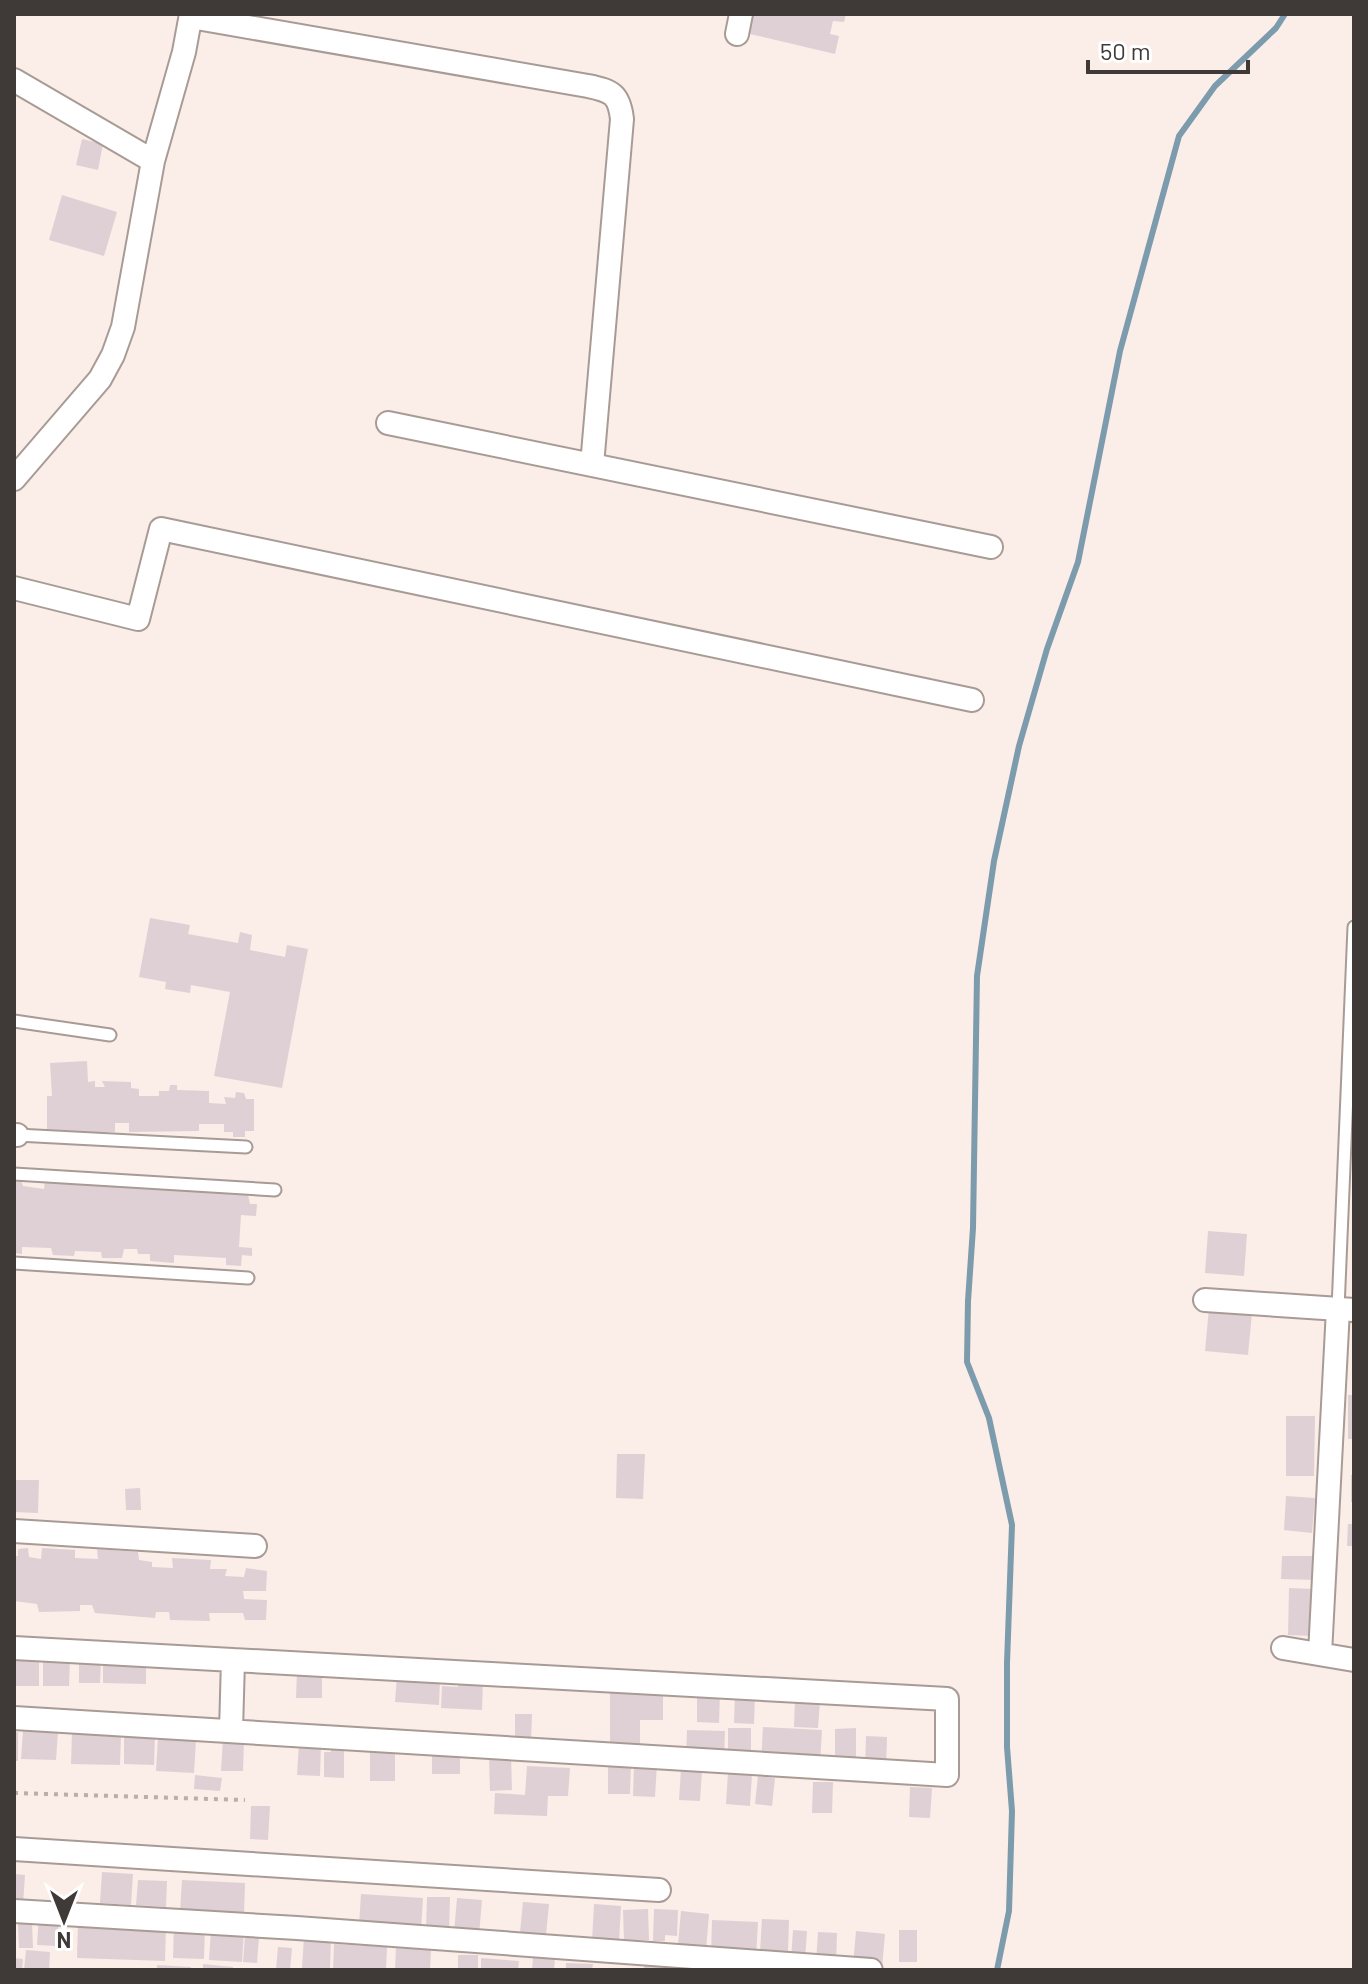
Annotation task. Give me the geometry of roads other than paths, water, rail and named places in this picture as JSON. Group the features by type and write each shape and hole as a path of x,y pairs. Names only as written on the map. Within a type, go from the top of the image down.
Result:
{"street":[{"path":"14,479 100,379 113,355 123,327 153,161 191,16 588,86 607,90 620,102 622,119 592,465"},
{"path":"14,80 153,161"},
{"path":"388,423 991,547"},
{"path":"14,588 138,619 161,529 972,700"},
{"path":"1205,1300 1346,1310 1320,1654"},
{"path":"14,1531 255,1546"},
{"path":"14,1648 947,1699 947,1775 14,1718"},
{"path":"1283,1648 1354,1660"},
{"path":"231,1731 233,1660"},
{"path":"14,1849 659,1890"},
{"path":"14,1911 313,1929 871,1970"}],"lane":[{"path":"1346,1310 1354,927"},
{"path":"14,1021 110,1035"},
{"path":"16,1135 246,1147"},
{"path":"14,1174 275,1190"},
{"path":"14,1263 248,1278"}],"waterway":[{"path":"997,1970 1009,1911 1012,1811 1007,1747 1007,1663 1012,1525 989,1418 967,1362 973,1228 977,976 994,861 1019,746 1047,649 1078,562 1120,351 1179,136 1215,86 1276,28 1285,14"}]}
